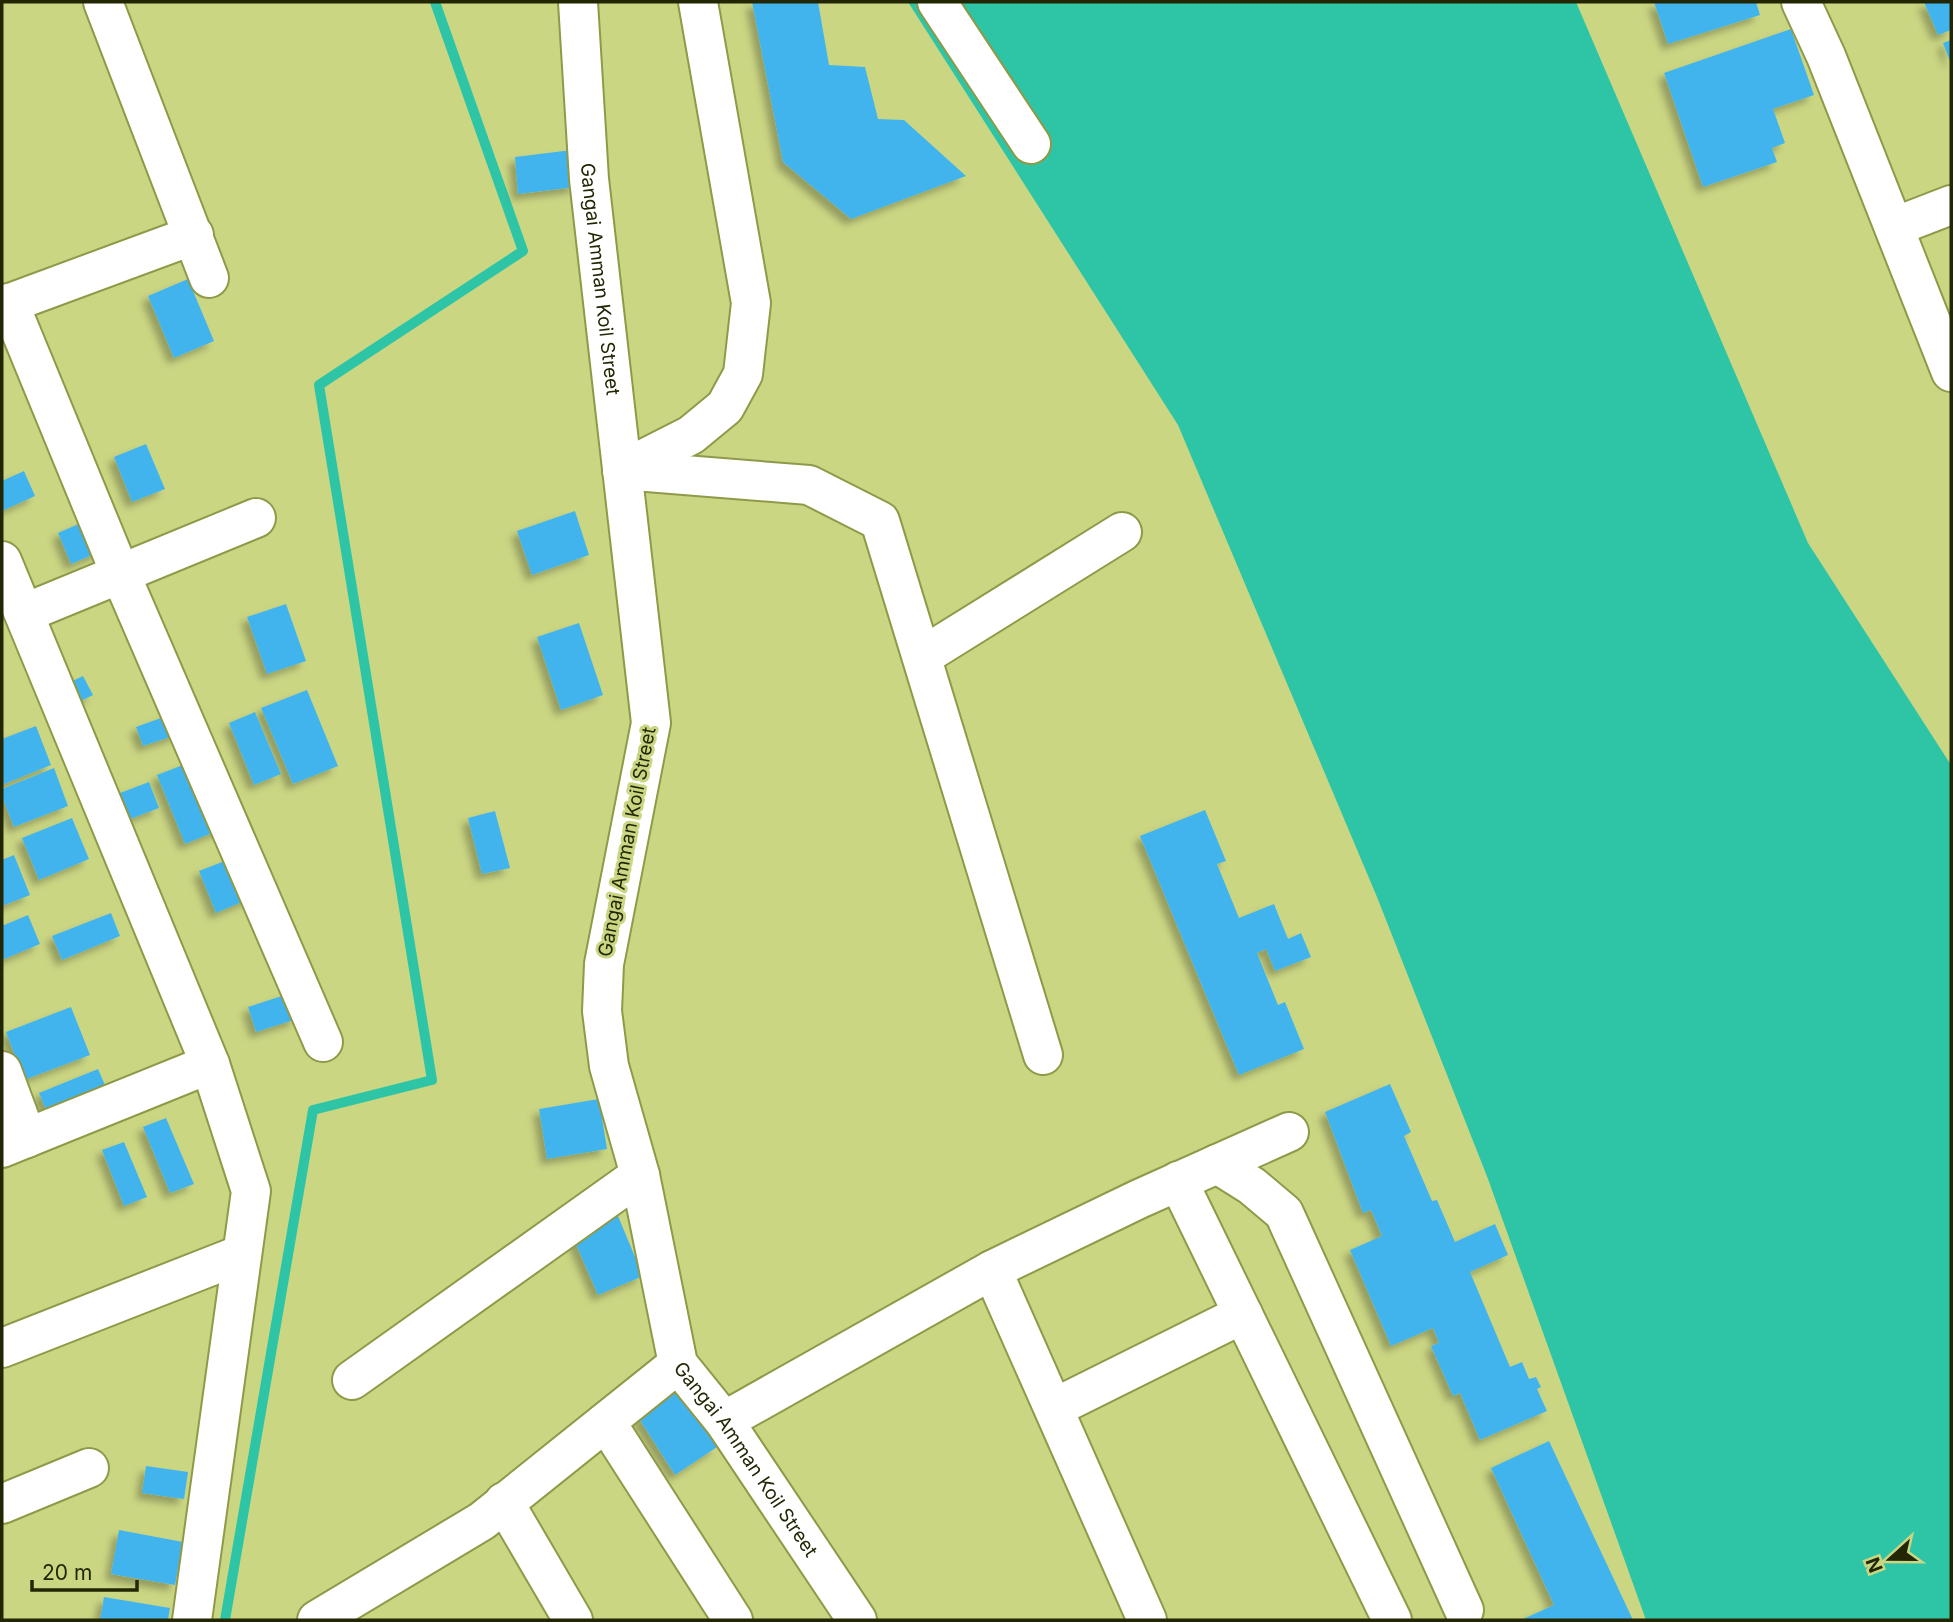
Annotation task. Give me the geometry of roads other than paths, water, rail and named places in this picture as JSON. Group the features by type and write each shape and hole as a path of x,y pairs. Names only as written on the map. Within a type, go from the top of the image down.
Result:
{"street":[{"path":"103,2 209,278"},
{"name":"Gangai Amman Koil Street","path":"578,2 589,180 651,723 604,964 602,1011 610,1066 640,1175 678,1364 724,1420 857,1620"},
{"path":"622,470 691,435 725,407 743,374 751,303 698,2"},
{"path":"937,2 1031,144"},
{"path":"1801,2 1951,372"},
{"path":"1894,227 1951,205"},
{"path":"194,234 6,305 323,1042"},
{"path":"622,470 809,485 880,521 1043,1055"},
{"path":"25,613 256,518"},
{"path":"923,656 1122,532"},
{"path":"2,561 209,1064 251,1191 192,1620"},
{"path":"2,1071 15,1143 209,1064"},
{"path":"724,1420 992,1270 1178,1181 1289,1132"},
{"path":"1217,1164 1252,1186 1284,1213 1464,1609"},
{"path":"352,1380 640,1175"},
{"path":"1178,1181 1392,1620"},
{"path":"2,1348 242,1254"},
{"path":"992,1270 1147,1620"},
{"path":"1054,1408 1243,1314"},
{"path":"317,1620 482,1521 678,1364"},
{"path":"606,1422 733,1620"},
{"path":"2,1504 89,1468"},
{"path":"504,1502 573,1620"}],"water":[{"path":"908,2 1576,2 1808,543 1951,765 1951,1620 1646,1620 1488,1179 1377,897 1178,425"}],"waterway":[{"path":"225,1620 313,1110 432,1080 319,385 523,251 435,2"}]}
